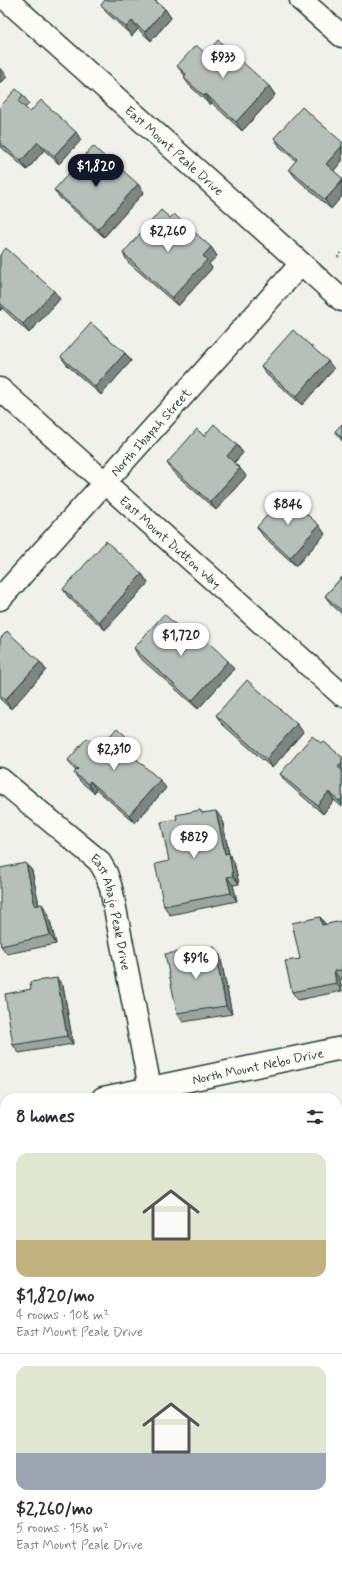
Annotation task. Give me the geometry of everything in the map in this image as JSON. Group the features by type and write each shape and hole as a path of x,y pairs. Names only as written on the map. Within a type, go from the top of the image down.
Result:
{"street":[{"name":"East Mount Peale Drive","path":"7,0 342,300"},
{"path":"301,0 342,36"},
{"name":"North Ibapah Street","path":"0,599 301,264"},
{"name":"East Mount Dutton Way","path":"0,389 342,695"},
{"name":"East Abajo Peak Drive","path":"0,779 62,832 99,861 106,874 111,888 150,1088"},
{"name":"North Mount Nebo Drive","path":"126,1093 342,1048"}],"path":[{"path":"338,257 342,252"}],"building":[{"path":"105,0 154,0 165,9 145,32 132,21 126,27 101,5"},
{"path":"218,40 269,86 236,122 206,94 204,96 184,78 186,74 177,66 196,45 206,54"},
{"path":"16,89 23,95 18,101 30,112 41,100 76,132 54,156 38,142 21,161 0,143 0,107"},
{"path":"302,107 342,142 342,146 326,164 342,178 342,181 325,200 289,169 297,159 274,138"},
{"path":"93,146 107,159 104,163 109,167 113,162 138,184 98,229 54,190"},
{"path":"161,210 170,218 174,214 211,247 203,256 207,260 172,298 123,253"},
{"path":"6,248 54,291 23,324 0,303 0,255"},
{"path":"91,323 125,353 95,387 61,357"},
{"path":"293,330 328,361 296,397 261,366"},
{"path":"214,424 237,445 227,456 240,468 210,502 167,463 197,429 204,436"},
{"path":"342,424 342,438 335,431"},
{"path":"285,495 319,525 290,558 257,527"},
{"path":"106,541 142,574 99,622 63,589"},
{"path":"342,577 342,611 325,596"},
{"path":"164,614 198,645 204,638 228,661 192,701 134,648"},
{"path":"7,631 40,662 5,700 0,696 0,639"},
{"path":"247,680 297,724 266,759 216,715"},
{"path":"117,728 132,742 126,750 160,780 129,815 90,781 88,784 74,773 78,769 68,760 87,738 95,745 104,736 107,739"},
{"path":"312,736 321,743 323,741 342,757 342,762 338,767 342,770 342,798 339,801 329,792 317,805 280,774"},
{"path":"200,810 202,813 216,811 225,854 229,853 233,876 227,877 231,893 164,906 155,864 169,861 161,822 177,819 176,815"},
{"path":"26,863 35,906 42,904 50,935 1,946 0,868"},
{"path":"320,917 322,925 342,921 342,970 334,971 336,983 292,992 285,961 300,959 292,923"},
{"path":"214,947 226,1006 177,1013 165,954"},
{"path":"57,978 67,1036 13,1045 5,994 31,989 30,982"}]}
